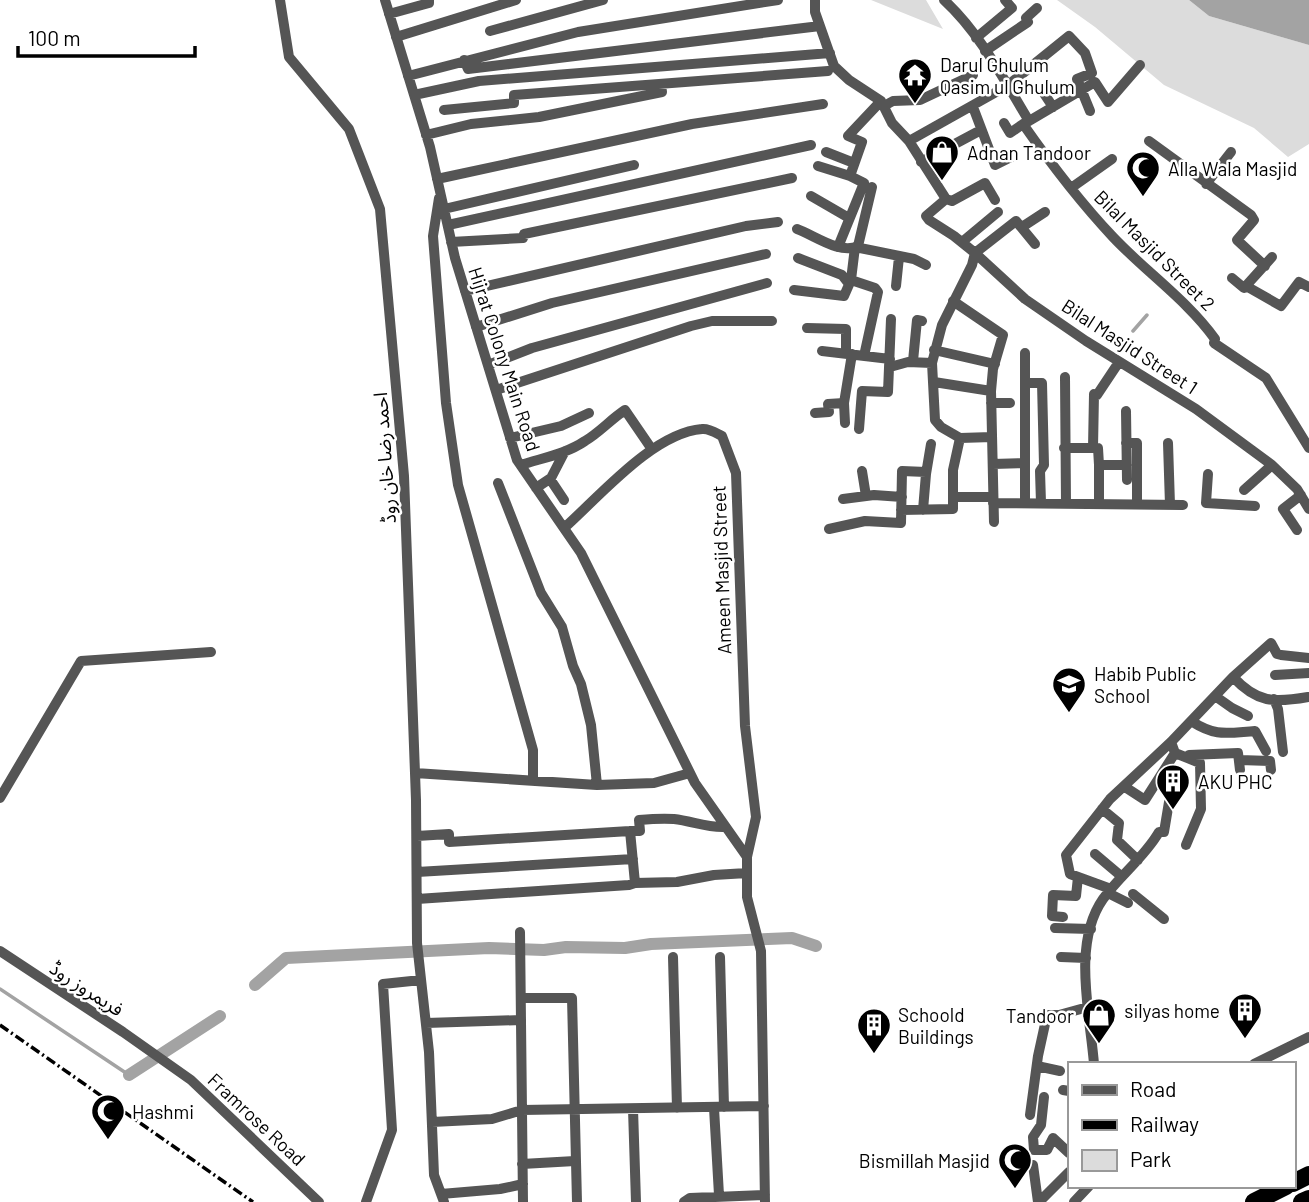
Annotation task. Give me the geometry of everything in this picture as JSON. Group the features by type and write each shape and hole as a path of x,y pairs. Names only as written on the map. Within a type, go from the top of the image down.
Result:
{"highway":[{"path":"1254,1202 1282,1188"},
{"path":"1302,1202 1309,1199"}],"street":[{"name":"احمد رضا خان روڈ","path":"280,0 289,57 349,129 380,209 404,476 417,836 417,943 426,1023 434,1175 442,1198"},
{"name":"Hijrat Colony Main Road","path":"385,0 426,135 465,291 510,438 521,465 581,553 690,773 747,857"},
{"path":"389,14 429,3 429,0"},
{"path":"396,37 516,0"},
{"path":"490,31 603,0"},
{"path":"408,76 578,32 778,0"},
{"path":"815,0 815,12 830,52 832,70"},
{"path":"976,38 1012,8 1005,0"},
{"name":"Bilal Masjid Street 2","path":"951,2 1007,86 1026,123 1071,188 1113,237 1200,318 1215,339 1214,343 1266,378 1309,449"},
{"path":"985,51 1028,22 1026,18 1037,8"},
{"path":"464,60 468,69 820,26"},
{"path":"909,141 1007,86 1069,36 1085,53 1092,73 1077,79 1090,111"},
{"path":"414,95 479,81 830,52"},
{"path":"1004,123 1010,133 1095,82 1108,102 1140,65"},
{"path":"444,110 514,103 514,96 832,70 882,102 892,123 909,141 946,199 952,201 985,183 997,206 962,242"},
{"path":"850,176 862,142 848,136 882,102 920,100 973,75"},
{"path":"426,135 471,124 539,117 662,92 661,85"},
{"path":"1041,89 1053,107"},
{"path":"437,179 692,124 823,104"},
{"path":"973,107 996,164 1013,156"},
{"path":"921,162 981,130"},
{"path":"1149,141 1251,215 1254,220 1252,224 1237,240 1269,261 1246,286"},
{"path":"447,225 811,145"},
{"path":"826,152 854,163"},
{"path":"1206,184 1231,152"},
{"path":"1071,188 1112,159"},
{"path":"444,209 634,165"},
{"path":"818,166 864,183 838,247"},
{"path":"451,242 523,238 524,234 792,178"},
{"path":"797,229 851,250 858,246 872,187"},
{"path":"440,192 433,236 446,403 458,485 533,750 533,781"},
{"path":"811,196 849,218"},
{"name":"Bilal Masjid Street 1","path":"946,199 926,216 962,242 1025,299 1119,362 1196,409 1272,465 1285,475 1309,509"},
{"path":"1022,228 1045,212"},
{"path":"992,437 960,438 941,427 935,419 932,363 934,350 942,325 972,265 975,253 1016,220 1035,244"},
{"path":"465,291 733,229 778,222"},
{"path":"855,247 914,259 926,265"},
{"path":"794,290 844,296 850,282 855,247"},
{"path":"476,327 552,303 766,254"},
{"path":"896,286 899,257"},
{"path":"798,258 842,275 850,282 875,288 878,292 864,356"},
{"path":"1233,278 1244,288 1246,286 1281,306 1299,282 1309,287"},
{"path":"488,365 532,348 767,283"},
{"path":"953,301 1003,335 991,391 994,522"},
{"path":"859,429 862,391 888,392 891,319"},
{"path":"913,361 917,320 922,321"},
{"path":"496,390 691,326 712,321 772,321"},
{"path":"807,328 846,329 849,354 844,403 845,423"},
{"path":"934,350 995,364"},
{"path":"822,351 864,356 890,363 932,363"},
{"path":"1025,353 1025,503"},
{"path":"1093,448 1096,394 1119,362"},
{"path":"1065,377 1066,504"},
{"path":"934,382 991,391"},
{"path":"1025,383 1042,383 1044,465 1040,471 1041,503"},
{"path":"991,403 1010,402"},
{"path":"815,413 829,412 828,404 844,403"},
{"path":"521,465 582,443 625,410 651,449"},
{"path":"1126,411 1127,480"},
{"path":"510,438 561,426 589,413"},
{"name":"Ameen Masjid Street","path":"564,528 651,449 673,437 705,428 722,436 736,473 746,726 756,817 747,857"},
{"path":"901,510 953,509 953,470 960,438"},
{"path":"1126,443 1137,443 1137,505"},
{"path":"1168,443 1170,505"},
{"path":"923,510 931,444"},
{"path":"1064,448 1098,448 1099,504"},
{"path":"536,488 550,479 565,451"},
{"path":"993,464 1025,463"},
{"path":"1099,465 1127,465"},
{"path":"1244,491 1272,465"},
{"path":"862,471 866,496"},
{"path":"829,529 865,520 901,523 902,471 926,472"},
{"path":"1208,474 1206,503 1255,506"},
{"path":"550,479 564,500"},
{"path":"498,483 541,593 562,627 581,684 591,725 597,785"},
{"path":"1297,530 1283,509 1301,495"},
{"path":"843,499 866,496 902,497"},
{"path":"953,497 1025,503 1183,505"},
{"path":"1125,787 1145,800 1176,751 1191,721 1233,677 1271,643 1277,654 1281,655 1309,658 1309,651"},
{"path":"0,798 81,661 211,652"},
{"path":"1275,675 1309,673"},
{"path":"1233,677 1259,699 1308,697"},
{"path":"1215,696 1248,716"},
{"path":"1274,699 1278,709 1283,752"},
{"path":"1191,721 1207,731 1217,733 1255,731 1266,751"},
{"path":"1176,751 1200,762 1201,809 1186,845"},
{"path":"1164,919 1131,898 1109,891 1068,871 1066,855 1102,809 1125,787 1176,751 1238,753 1240,765 1270,761 1271,770"},
{"path":"415,773 597,785 654,783 690,773"},
{"path":"1094,1062 1086,958 1091,929 1098,907 1109,891 1150,847 1159,832 1164,832 1169,802"},
{"path":"1102,809 1119,823 1117,840 1138,860"},
{"path":"417,836 449,834 449,842 640,831 639,820 654,819 674,819 710,827 725,827"},
{"path":"630,831 635,883"},
{"path":"1095,854 1121,876"},
{"path":"684,1202 690,1198 719,1195 765,1199 761,951 747,897 747,857"},
{"path":"417,872 633,859"},
{"path":"417,899 677,882 714,875 747,873"},
{"path":"1063,917 1052,916 1053,895 1076,896 1078,877"},
{"path":"1055,928 1091,929"},
{"path":"520,932 523,1202"},
{"name":"فریمروز روڈ","path":"0,951 169,1065"},
{"path":"673,957 677,1108"},
{"path":"719,1195 720,957"},
{"path":"1061,957 1086,958"},
{"path":"366,1202 392,1130 383,984 422,980"},
{"path":"521,998 572,998 577,1202"},
{"path":"1030,1115 1047,1015 1059,1016 1088,1007"},
{"path":"426,1023 522,1020"},
{"path":"1258,1062 1309,1037"},
{"name":"Framrose Road","path":"169,1065 191,1080 319,1202"},
{"path":"1037,1066 1060,1071"},
{"path":"1044,1097 1041,1125 1033,1137 1034,1150 1047,1150 1054,1138 1068,1152"},
{"path":"432,1122 492,1119 522,1110 764,1106"},
{"path":"633,1108 636,1202"},
{"path":"522,1164 575,1161"},
{"path":"1033,1165 1038,1202"},
{"path":"1038,1202 1068,1173"},
{"path":"442,1198 523,1184"},
{"path":"1074,1202 1087,1188"}],"green space":[{"path":"871,0 926,0 943,29"},
{"path":"1057,0 1189,0 1209,16 1309,45 1309,144 1288,157 1254,128 1164,85 1095,27"}],"shaded area":[{"path":"1189,0 1309,0 1309,45 1209,16"}],"waterway":[{"path":"1133,331 1147,315"},
{"path":"255,985 286,958 489,948 625,948 651,944 792,938 816,946"},
{"path":"0,989 129,1075"},
{"path":"129,1075 220,1016"}],"railway":[{"path":"0,1025 253,1202"}],"place":[{"name":"Darul Ghulum Qasim ul Ghulum","path":"915,105"},
{"name":"Adnan Tandoor","path":"942,182"},
{"name":"Alla Wala Masjid","path":"1143,198"},
{"name":"Habib Public School","path":"1069,714"},
{"name":"AKU PHC","path":"1173,811"},
{"name":"silyas home","path":"1245,1040"},
{"name":"Tandoor","path":"1099,1045"},
{"name":"Schoold Buildings","path":"874,1055"},
{"name":"Hashmi","path":"108,1141"},
{"name":"Bismillah Masjid","path":"1015,1190"}]}
